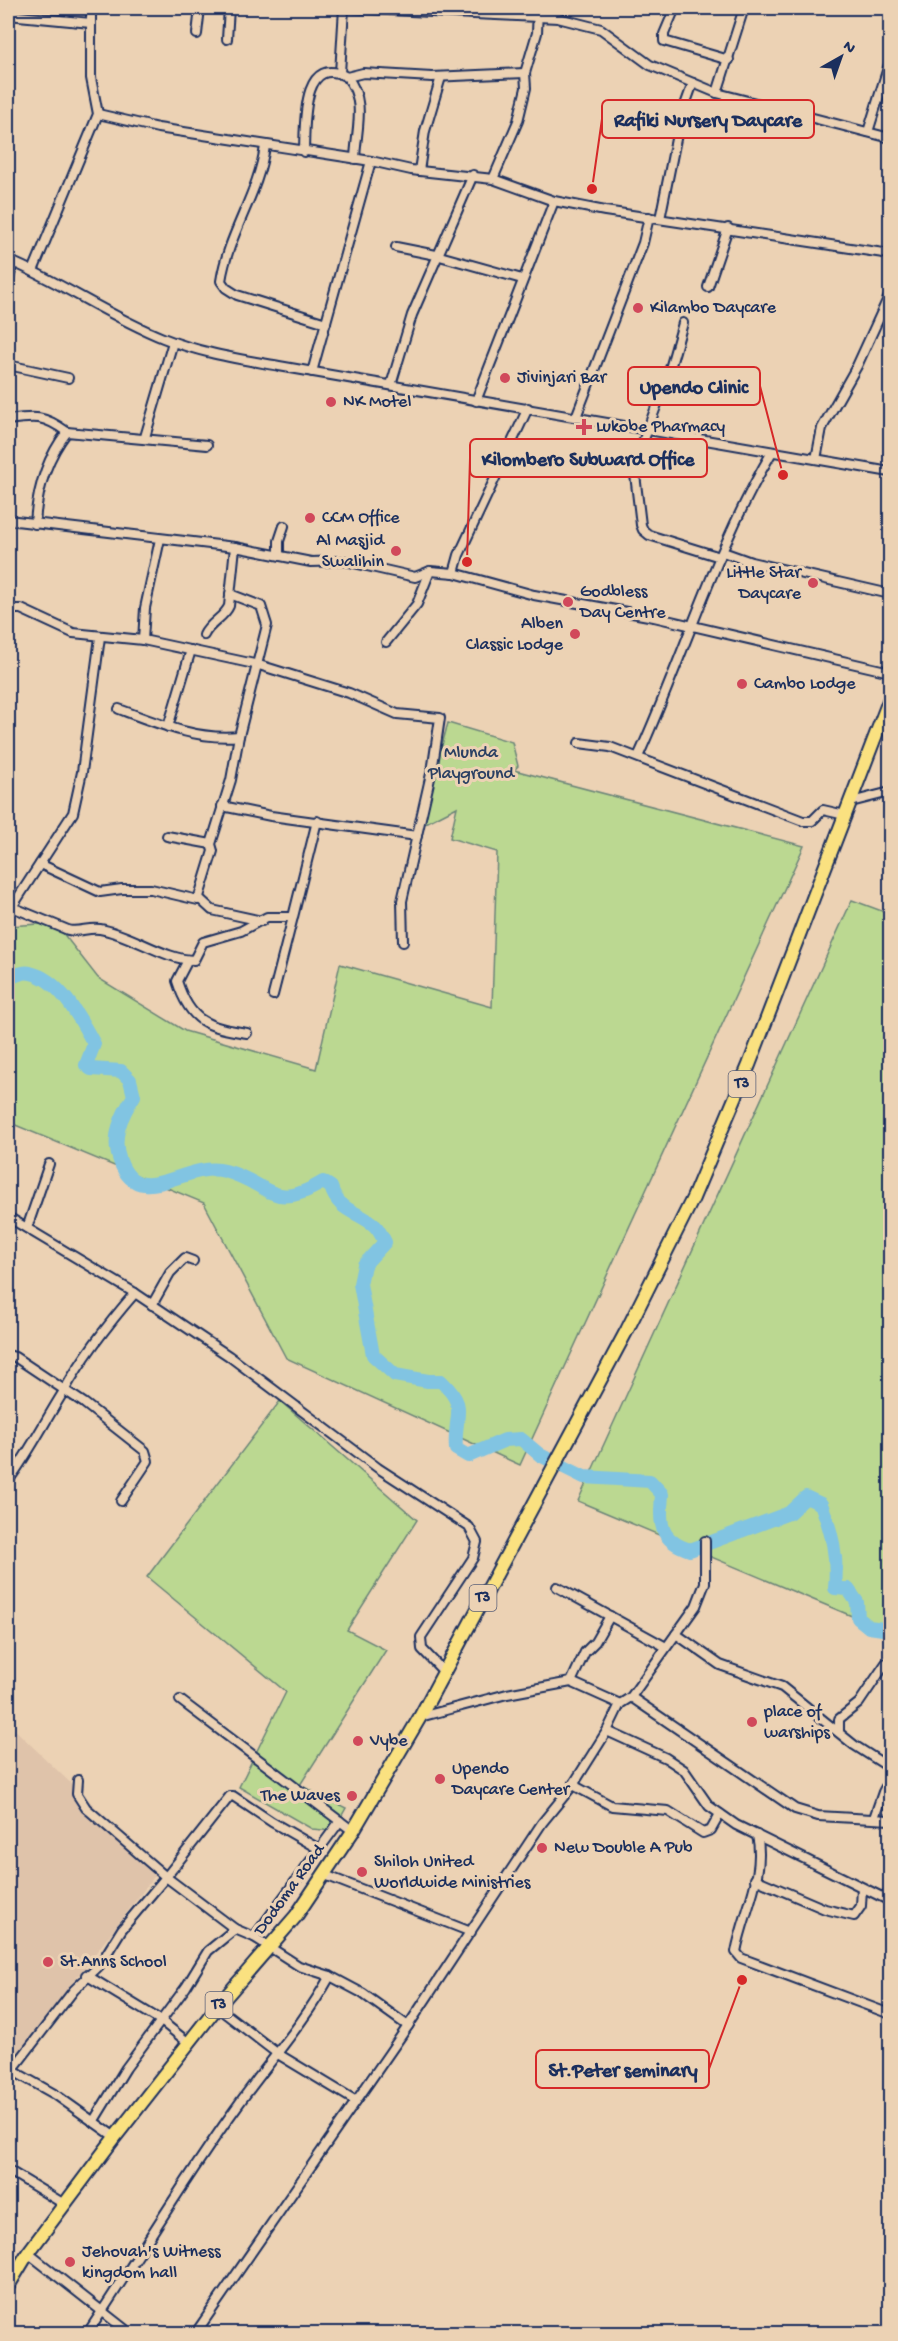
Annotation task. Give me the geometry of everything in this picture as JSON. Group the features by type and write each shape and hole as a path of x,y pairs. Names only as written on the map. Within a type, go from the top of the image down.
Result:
{"highway":[{"name":"T3","path":"845,815 891,698"},
{"name":"Dodoma Road","path":"8,2286 28,2253 115,2137 217,2007 270,1948 325,1875 420,1717 643,1299 693,1198 749,1065 845,815"}],"street":[{"path":"33,271 98,114 91,78 92,8"},
{"path":"197,34 201,8"},
{"path":"227,39 229,8"},
{"path":"355,159 360,110 357,90 344,75 344,8 558,18 594,26 650,65 717,93 891,138"},
{"path":"493,178 518,121 526,88 525,73 535,44 538,8"},
{"path":"675,8 664,34 664,41 729,60"},
{"path":"717,93 744,8"},
{"path":"8,15 91,23"},
{"path":"868,132 891,61"},
{"path":"304,152 307,96 318,78 363,74 441,77 525,73"},
{"path":"419,171 425,131 441,77"},
{"path":"660,219 680,119 693,83"},
{"path":"98,114 158,128 371,161 419,171 493,178 554,201 891,254"},
{"path":"265,146 260,168 222,273 223,285 237,294 326,323"},
{"path":"312,372 371,161"},
{"path":"391,386 412,315 436,255 473,175"},
{"path":"476,400 554,201"},
{"path":"576,417 643,243 650,217"},
{"path":"708,287 728,228"},
{"path":"396,247 436,255 522,279"},
{"path":"8,284 10,261 173,342 242,360 891,471"},
{"path":"816,459 822,428 857,366 891,294"},
{"path":"684,323 669,372 634,466 643,530 751,562 891,594"},
{"path":"145,437 173,342"},
{"path":"8,365 68,378"},
{"path":"454,573 459,555 528,408"},
{"path":"8,420 37,416 49,420 67,432 145,437 207,445"},
{"path":"35,524 37,492 67,432"},
{"path":"638,758 665,699 721,554 748,494 772,452"},
{"path":"8,520 235,547 311,562 357,563 415,577 430,571 454,573 534,595 565,599 891,672"},
{"path":"279,555 279,541 284,526"},
{"path":"142,640 145,608 160,539"},
{"path":"204,635 208,627 227,612 235,547"},
{"path":"386,642 417,604 430,571"},
{"path":"200,899 213,851 211,844 231,780 239,736 267,625 264,609 256,602 230,594"},
{"path":"8,609 21,609 73,633 142,640 259,664 349,693 397,714 440,718 402,902 403,942"},
{"path":"100,637 82,772 73,813 10,906 77,933 99,929 188,960 194,960 204,942 241,931 267,917 293,917"},
{"path":"168,727 191,650"},
{"path":"119,709 168,727 204,734 239,736"},
{"path":"579,743 610,747 803,821 812,821 823,810 845,815"},
{"path":"850,802 891,792"},
{"path":"222,806 271,816 417,836"},
{"path":"273,995 317,821"},
{"path":"167,836 211,844"},
{"path":"40,864 100,892 151,889 196,901 200,899"},
{"path":"200,899 206,907 218,912 262,921"},
{"path":"188,960 177,981 195,1016 212,1026 247,1033"},
{"path":"27,1228 49,1164"},
{"path":"8,1217 135,1293 229,1356 378,1468 462,1522 474,1533 477,1542 473,1558 420,1637 422,1649 444,1672"},
{"path":"152,1305 170,1273 185,1258 193,1261"},
{"path":"8,1481 26,1457 64,1390 103,1329 135,1293"},
{"path":"8,1355 15,1357 64,1390 145,1451 148,1461 121,1501"},
{"path":"195,2334 408,2026 542,1823 573,1785 607,1731 620,1704 631,1697 696,1606 703,1590 705,1541"},
{"path":"557,1587 666,1647"},
{"path":"571,1682 585,1652 595,1642 610,1616"},
{"path":"676,1634 720,1665 782,1687 870,1756 891,1768"},
{"path":"839,1732 839,1719 859,1703 886,1663 891,1663"},
{"path":"420,1717 507,1694 571,1682 620,1704"},
{"path":"631,1697 795,1809 818,1816 891,1820"},
{"path":"180,1700 353,1831"},
{"path":"607,1731 666,1758 684,1770 709,1806 720,1814 757,1835 891,1901"},
{"path":"874,1818 883,1792 891,1779"},
{"path":"78,1780 77,1794 86,1808 166,1878 235,1929 254,1937 299,1966 330,1976 362,1993 408,2026"},
{"path":"573,1785 612,1806 668,1811 703,1833 711,1830 720,1814"},
{"path":"115,2137 10,2068 86,1975 99,1966 122,1929 230,1797 233,1796 319,1850"},
{"path":"254,1937 340,1821"},
{"path":"757,1835 760,1849 753,1899 736,1952 741,1958 891,2014"},
{"path":"325,1875 471,1932"},
{"path":"755,1879 825,1909 854,1916 861,1906 862,1888"},
{"path":"93,2122 159,2020 181,1994 208,1951 235,1929"},
{"path":"86,1975 159,2020 190,2044"},
{"path":"87,2334 232,2113 314,2004 330,1976"},
{"path":"217,2007 278,2054 356,2101"},
{"path":"8,2170 64,2204"},
{"path":"28,2253 131,2334"}],"shaded area":[{"name":"St.Anns School","path":"8,1723 160,1869 16,2057 8,2056"}],"green space":[{"name":"Mlunda Playground","path":"448,723 512,742 518,766 514,770 804,846 520,1465 286,1358 204,1203 8,1122 8,926 55,923 98,978 185,1031 316,1069 340,964 492,1007 497,852 450,838 457,807 420,826"},
{"path":"852,900 890,914 890,1632 578,1501"},
{"path":"280,1401 417,1520 347,1630 386,1650 300,1785 346,1808 333,1831 312,1829 239,1787 286,1692 147,1577"}],"waterway":[{"path":"8,978 28,973 51,983 68,1002 94,1044 86,1065 91,1069 121,1071 130,1080 134,1096 121,1119 117,1136 117,1152 128,1176 139,1183 151,1184 195,1172 225,1171 281,1195 306,1191 323,1182 331,1187 343,1206 376,1227 385,1242 364,1265 360,1284 373,1355 395,1375 441,1381 450,1390 458,1405 456,1449 468,1456 505,1440 521,1439 540,1455 584,1477 650,1481 662,1494 661,1514 663,1529 667,1536 690,1550 789,1513 806,1497 821,1504 828,1525 835,1555 835,1588 848,1589 857,1602 858,1618 869,1627 890,1630"}],"place":[{"name":"Rafiki Nursery Daycare","path":"592,189"},
{"name":"Kilambo Daycare","path":"638,308"},
{"name":"Jivinjari Bar","path":"505,378"},
{"name":"NK Motel","path":"331,402"},
{"name":"Lukobe Pharmacy","path":"584,427"},
{"name":"Upendo Clinic","path":"783,475"},
{"name":"CCM Office","path":"310,518"},
{"name":"Al Masjid Swalihin","path":"396,551"},
{"name":"Kilombero Subward Office","path":"467,562"},
{"name":"Little Star Daycare","path":"813,583"},
{"name":"Godbless Day Centre","path":"568,602"},
{"name":"Alben Classic Lodge","path":"575,634"},
{"name":"Cambo Lodge","path":"742,684"},
{"name":"place of warships","path":"752,1722"},
{"name":"Vybe","path":"358,1741"},
{"name":"Upendo Daycare Center","path":"440,1779"},
{"name":"The Waves","path":"352,1796"},
{"name":"New Double A Pub","path":"542,1848"},
{"name":"Shiloh United Worldwide Ministries","path":"362,1872"},
{"name":"St.Anns School","path":"48,1962"},
{"name":"St.Peter seminary","path":"742,1980"},
{"name":"Jehovah's Witness kingdom hall","path":"70,2262"}]}
